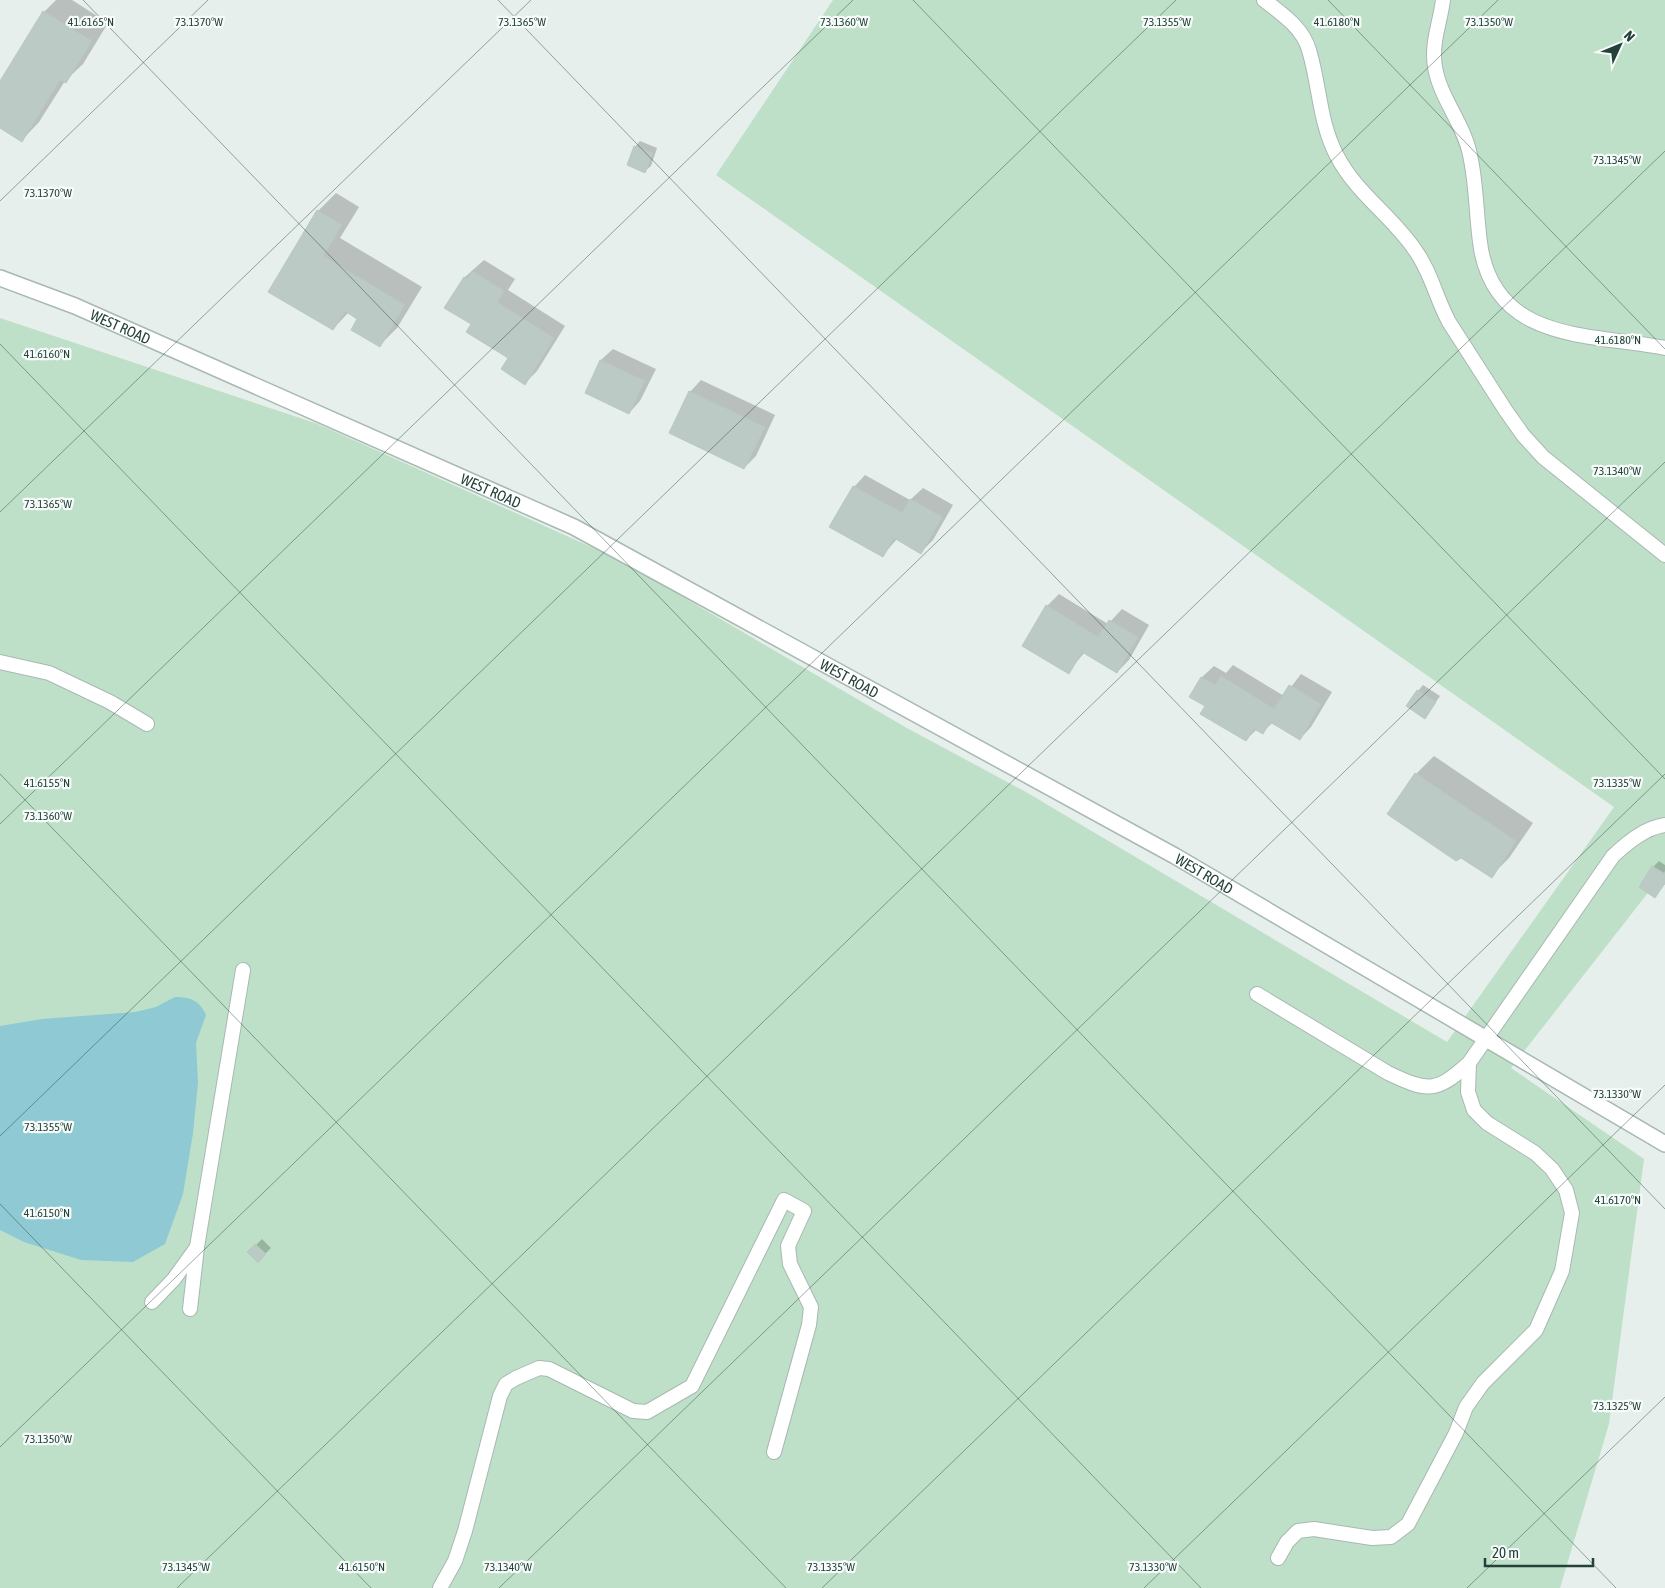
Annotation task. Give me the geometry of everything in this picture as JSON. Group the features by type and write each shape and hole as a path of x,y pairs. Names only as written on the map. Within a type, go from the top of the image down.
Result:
{"street":[{"name":"WEST ROAD","path":"0,278 75,306 574,527 1175,856 1665,1144"}],"lane":[{"path":"1264,0 1295,26 1309,49 1325,131 1338,158 1354,184 1415,249 1426,268 1439,303 1449,322 1523,435 1543,457 1665,555"},
{"path":"1443,0 1434,38 1435,68 1470,153 1476,188 1481,250 1489,274 1500,296 1524,316 1552,330 1665,348"},
{"path":"0,662 49,673 110,702 147,724"},
{"path":"1257,994 1388,1073 1411,1084 1428,1088 1442,1084 1469,1063 1613,856 1632,840 1656,826 1665,825"},
{"path":"190,1309 197,1247 243,970"},
{"path":"1278,1558 1287,1542 1298,1531 1314,1529 1372,1538 1391,1537 1408,1524 1456,1433 1466,1407 1483,1383 1536,1330 1562,1271 1572,1213 1566,1190 1552,1169 1535,1153 1488,1123 1474,1110 1468,1092 1469,1063"},
{"path":"440,1588 455,1560 465,1531 483,1455 500,1396 506,1384 539,1368 549,1369 633,1411 648,1412 692,1386 784,1200 804,1211 788,1246 790,1264 811,1307 809,1324 774,1452"},
{"path":"152,1302 174,1279 197,1247"}],"green space":[{"path":"833,0 1665,0 1665,871 1511,1068 1644,1159 1609,1424 1560,1588 0,1588 0,318 318,424 620,560 905,727 1026,792 1447,1042 1614,807 716,175"}],"water":[{"path":"175,997 194,1000 206,1015 196,1043 198,1083 193,1133 183,1194 165,1244 133,1262 81,1260 24,1242 0,1230 0,1026 42,1019 135,1012 156,1007"}],"building":[{"path":"43,11 92,41 66,83 60,80 22,142 0,128 0,81"},
{"path":"634,146 653,153 645,173 627,165"},
{"path":"317,210 342,225 323,256 405,305 380,347 351,330 357,319 345,311 333,330 268,292"},
{"path":"472,271 504,291 497,302 554,338 525,385 501,369 508,358 466,332 471,324 444,308 464,277 467,279"},
{"path":"600,360 645,381 629,414 585,393"},
{"path":"689,391 765,427 744,469 669,433"},
{"path":"853,486 902,513 910,499 942,517 921,554 894,538 883,557 829,527"},
{"path":"1046,605 1098,637 1109,620 1138,637 1117,673 1082,652 1069,674 1022,646"},
{"path":"1221,676 1274,709 1289,685 1321,704 1300,740 1270,722 1263,734 1254,729 1246,741 1200,714 1205,706 1189,697 1201,677 1215,685"},
{"path":"1417,690 1436,702 1425,719 1406,706"},
{"path":"1415,773 1516,841 1492,878 1461,858 1456,861 1387,814"},
{"path":"1652,866 1665,874 1665,883 1655,898 1639,887"},
{"path":"255,1244 266,1254 258,1263 247,1252"}]}
